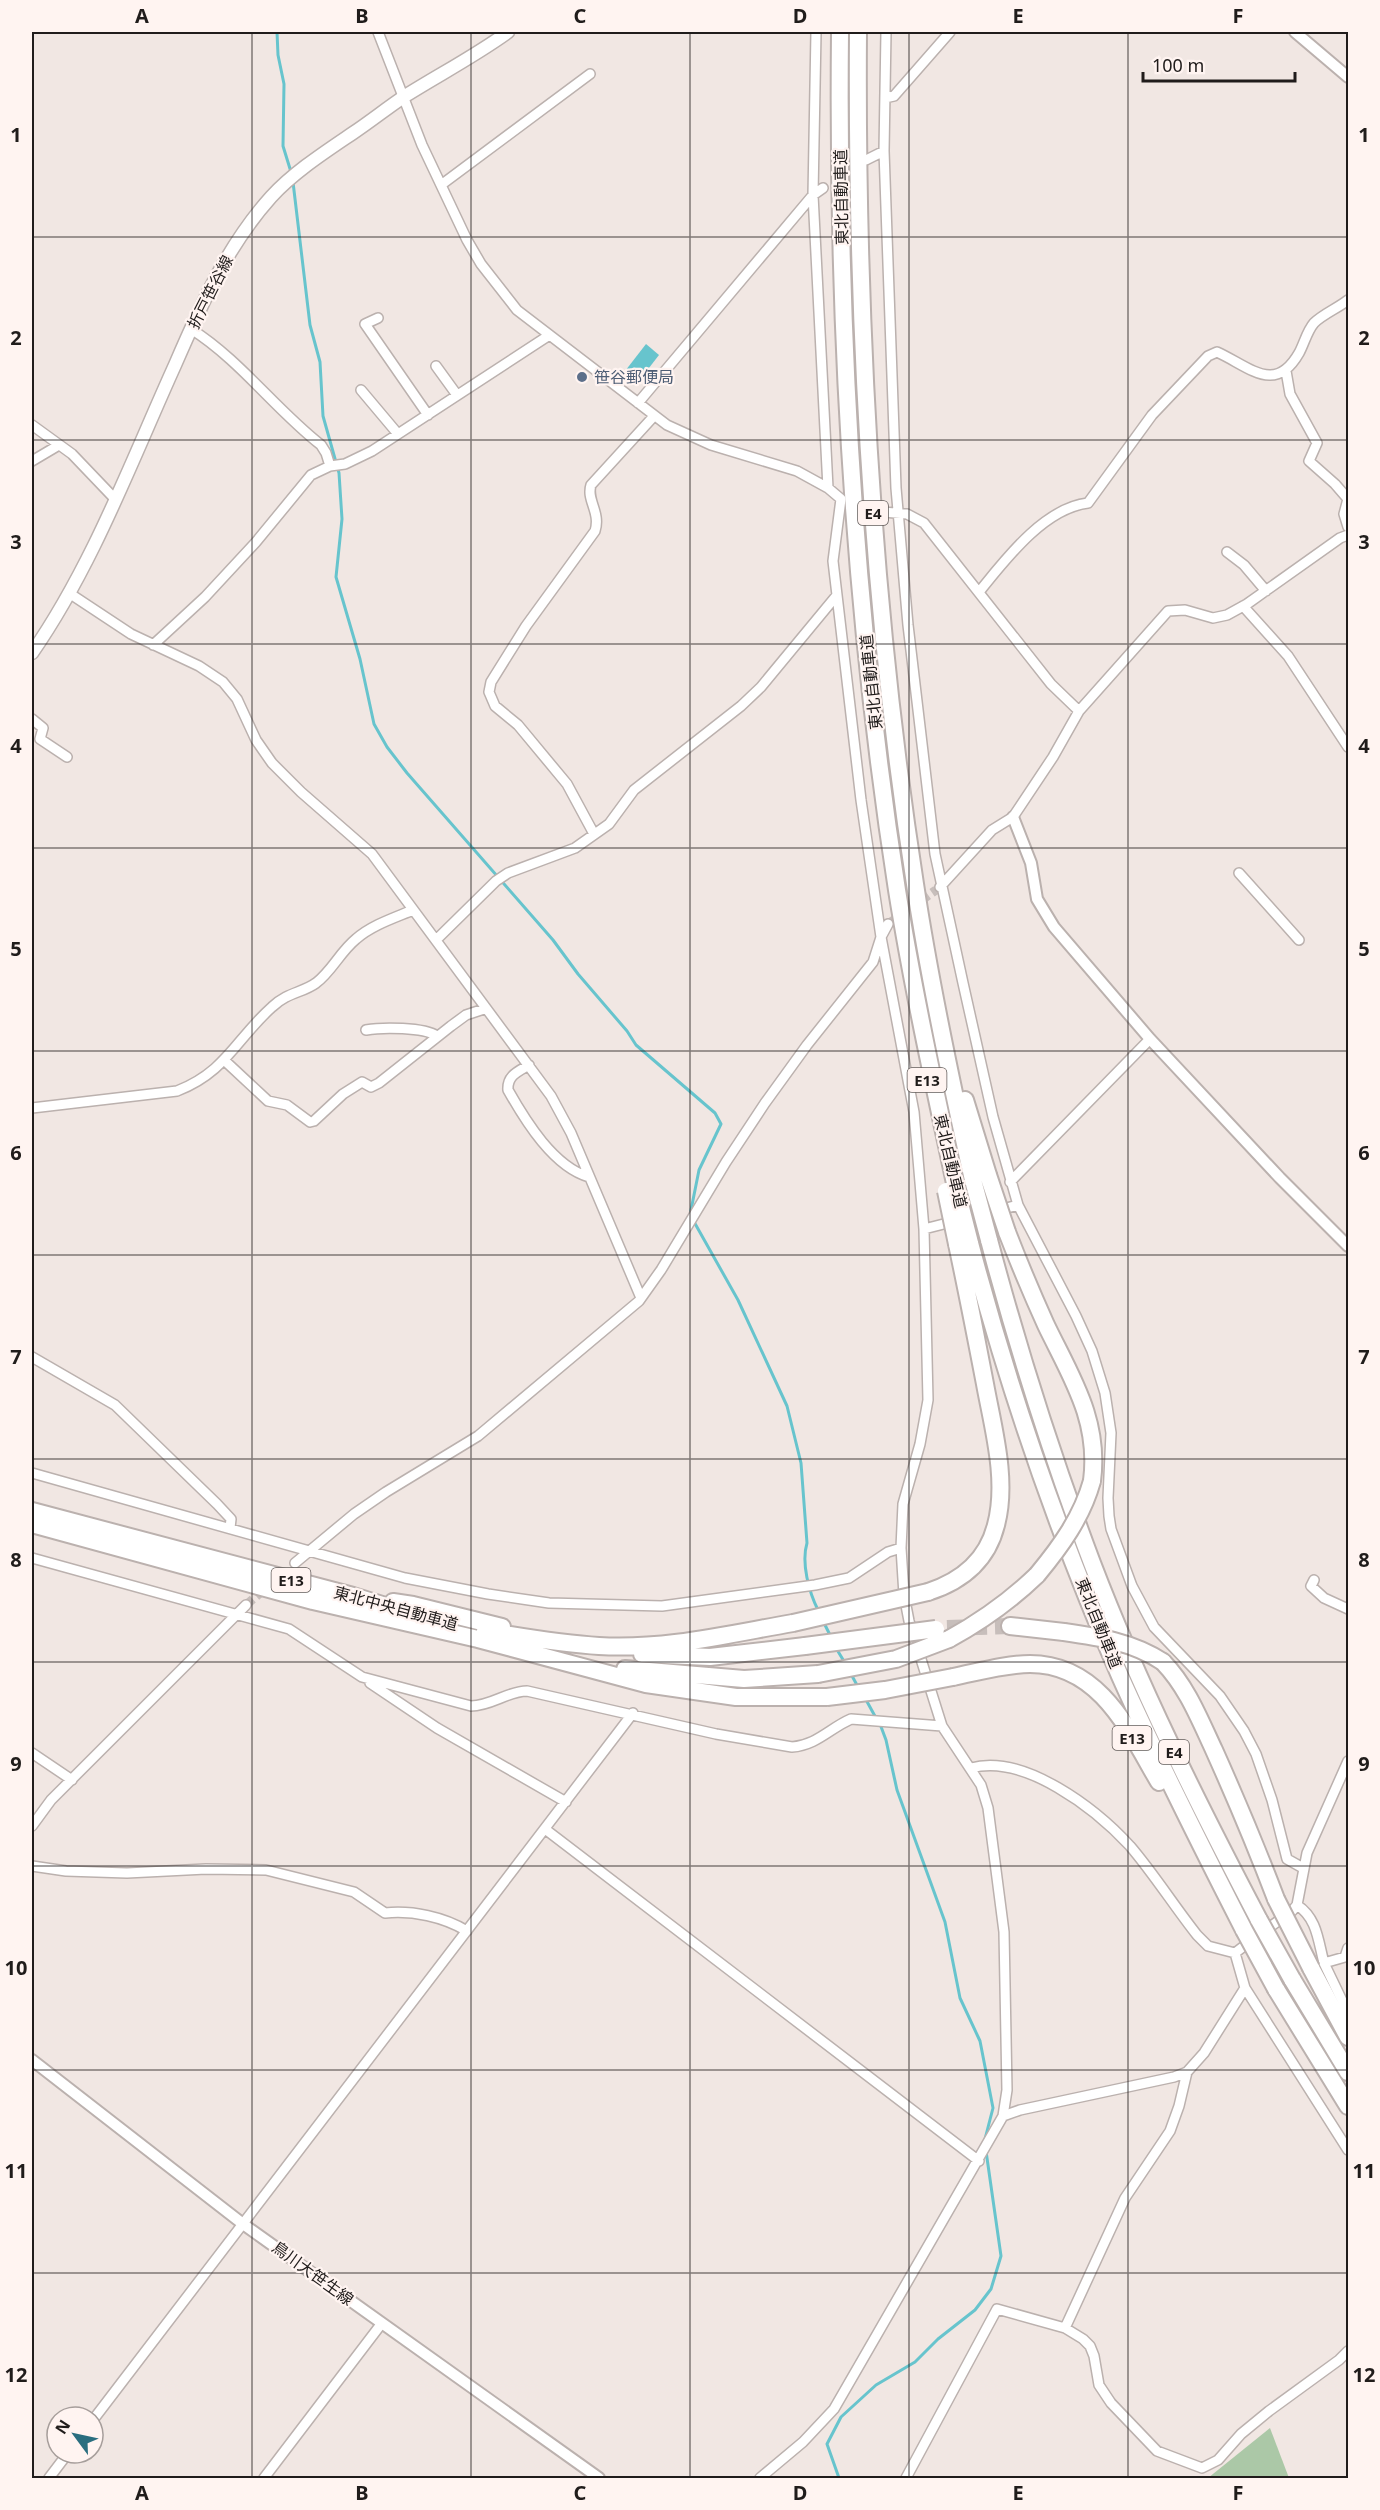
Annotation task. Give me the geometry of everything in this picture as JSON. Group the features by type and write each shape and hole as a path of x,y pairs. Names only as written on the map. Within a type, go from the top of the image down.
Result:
{"highway":[{"name":"東北自動車道","path":"840,32 846,362 856,531 885,806 910,968"},
{"name":"東北自動車道","path":"858,32 857,147 861,291 874,529 903,801 933,990 980,1178 989,1240 1029,1382 1093,1564 1182,1770 1259,1920 1348,2072"},
{"name":"E13","path":"551,1650 656,1645 794,1623 928,1592 955,1582 982,1556 996,1525 1000,1497 992,1418 964,1244 913,1002 910,968"},
{"name":"E13","path":"551,1650 683,1657 736,1655 944,1632 977,1624 1001,1607 1037,1575 1083,1508 1092,1480 1094,1446 1088,1415 1039,1309 1007,1232 980,1178"},
{"name":"東北自動車道","path":"964,1244 1040,1474 1120,1675 1167,1777 1241,1925 1276,1989 1348,2106"},
{"name":"東北中央自動車道","path":"32,1511 478,1639 551,1650"},
{"name":"東北中央自動車道","path":"32,1524 351,1603"},
{"path":"1010,1626 1122,1642 1151,1654 1163,1662 1186,1692 1200,1719 1231,1787 1276,1899 1318,1966 1348,2037"},
{"name":"E13","path":"551,1650 645,1672 711,1677 779,1677 818,1674 896,1659 944,1632"},
{"name":"E13","path":"551,1650 646,1684 705,1694 768,1698 827,1696 885,1690 1016,1665 1040,1665 1063,1670 1100,1691 1122,1720 1241,1925"}],"main road":[{"name":"折戸笹谷線","path":"32,653 69,593 115,499 207,294 231,249 272,196 285,183 330,148 405,97 476,55 508,32"}],"street":[{"path":"378,32 422,145 441,185 481,264 517,310 654,416 683,434 797,471 828,488 844,500 833,561 861,800 881,937 914,1112 924,1229 928,1400 920,1444 903,1504 901,1548 904,1595 909,1621 942,1726 981,1785 988,1808 1004,1932 1007,2090 1003,2116 988,2145 834,2409 804,2442 759,2478"},
{"path":"816,32 813,195 828,488"},
{"path":"886,32 884,151 896,488 908,625 939,888 1010,1182 1018,1205 1076,1316 1100,1374 1110,1415 1109,1516 1111,1529 1132,1586 1154,1627 1220,1696 1244,1731 1256,1754 1272,1800 1287,1859 1303,1868"},
{"path":"885,98 894,96 950,32"},
{"path":"1295,32 1348,77"},
{"path":"441,185 590,74"},
{"path":"866,160 884,151"},
{"path":"638,402 813,195 823,188"},
{"path":"979,592 1023,540 1059,514 1077,505 1088,503 1152,415 1208,356 1217,352 1265,376 1274,376 1286,371 1293,363 1314,323 1348,300"},
{"path":"378,318 365,324 428,414"},
{"path":"191,328 222,351 263,394 321,445 330,466"},
{"path":"153,645 205,597 256,542 311,475 330,466 345,464 372,451 548,336"},
{"path":"436,366 458,395"},
{"path":"1286,371 1290,394 1317,443 1309,461 1348,499 1344,513 1348,527"},
{"path":"361,390 398,434"},
{"path":"594,834 567,784 518,725 495,706 489,692 491,682 504,658 569,564 595,531 598,522 590,494 591,485 654,416"},
{"path":"32,425 72,454 115,499"},
{"path":"32,461 59,445"},
{"path":"883,512 908,514 924,523 1051,684 1079,711"},
{"path":"939,888 992,830 1013,816 1053,757 1079,711 1168,611 1185,610 1213,618 1227,615 1266,591 1340,538 1348,535"},
{"path":"1227,552 1244,566 1266,591"},
{"path":"69,593 131,634 199,666 223,682 237,699 256,740 273,764 301,792 372,854 484,1009 551,1096 571,1133 641,1298"},
{"path":"436,940 496,880 508,873 575,848 618,815 634,790 741,706 761,687 837,595"},
{"path":"1243,606 1288,656 1344,731 1348,747"},
{"path":"32,719 43,728 40,739 67,757"},
{"path":"1013,816 1031,863 1037,899 1054,927 1150,1039 1280,1178 1348,1246"},
{"path":"1239,873 1299,940"},
{"path":"32,1108 177,1091 198,1083 224,1060 271,1007 286,995 314,984 327,973 355,939 373,927 413,910"},
{"path":"295,1563 354,1514 478,1436 641,1298 661,1270 726,1162 765,1103 807,1045 873,962 888,924"},
{"path":"224,1060 268,1101 288,1105 310,1122 314,1121 353,1086 362,1082 371,1087 379,1083 466,1015 484,1009"},
{"path":"366,1030 396,1027 433,1033 437,1036"},
{"path":"1010,1182 1150,1039"},
{"path":"529,1065 511,1076 508,1090 535,1132 562,1164 574,1173 589,1177"},
{"path":"924,1229 1018,1205"},
{"path":"32,1357 115,1405 218,1504 231,1520 230,1528"},
{"path":"32,1473 425,1582 549,1603 662,1606 815,1585 849,1578 888,1552 901,1548"},
{"path":"32,1558 289,1629 437,1728 566,1802"},
{"path":"1314,1580 1311,1586 1316,1591 1348,1610"},
{"path":"32,1826 51,1800 246,1605"},
{"path":"362,1677 471,1706 482,1706 519,1691 527,1691 633,1713 717,1734 792,1747 816,1742 837,1725 851,1719 942,1726"},
{"path":"104,2405 633,1713"},
{"path":"32,1753 72,1780"},
{"path":"971,1768 994,1764 1017,1768 1064,1791 1112,1829 1129,1846 1208,1946 1235,1953"},
{"path":"1235,1953 1297,1905 1307,1853 1348,1766"},
{"path":"545,1829 980,2158"},
{"path":"32,1866 66,1872 127,1874 206,1869 266,1870 354,1892 385,1913 400,1911 452,1922 467,1931"},
{"path":"1297,1905 1308,1912 1313,1920 1318,1966 1348,2013"},
{"path":"1318,1966 1345,1958 1348,1948"},
{"path":"1235,1953 1245,1988 1348,2150"},
{"path":"1065,2328 1125,2198 1170,2131 1187,2072 1203,2053 1245,1988"},
{"name":"鳥川大笹生線","path":"32,2060 243,2224 599,2478"},
{"path":"1003,2116 1020,2110 1174,2077 1187,2072"},
{"path":"906,2478 997,2309 1065,2328 1078,2335 1090,2346 1099,2385 1104,2394 1157,2451 1202,2468 1218,2460 1241,2434 1269,2411 1340,2361 1348,2352"},
{"path":"264,2478 382,2323"},
{"path":"49,2478 59,2465"}],"green space":[{"path":"1270,2428 1289,2478 1208,2478"}],"water":[{"path":"646,344 659,355 635,386 622,375"}],"waterway":[{"path":"277,32 278,55 284,84 283,146 291,172"},
{"path":"293,182 310,325 320,362 323,416 339,473 342,519 336,577 360,659 374,724 387,747 407,773 553,940 636,1045 715,1113 721,1124 699,1170 690,1215"},
{"path":"693,1220 738,1300 787,1406 801,1463 807,1543 805,1568 818,1610"},
{"path":"823,1621 831,1637"},
{"path":"836,1648 845,1663"},
{"path":"851,1674 858,1687"},
{"path":"865,1698 876,1718"},
{"path":"880,1724 886,1740 897,1790 945,1922 960,1998 980,2041 993,2108 985,2139"},
{"path":"839,2478 827,2444 841,2417 876,2385 915,2362 938,2339 975,2310 991,2289 1001,2256 986,2151"}],"tunnel":[{"path":"888,924 936,890"},
{"path":"246,1605 267,1587"},
{"path":"947,1628 1010,1626"}],"place":[{"name":"笹谷郵便局","path":"582,377"}]}
